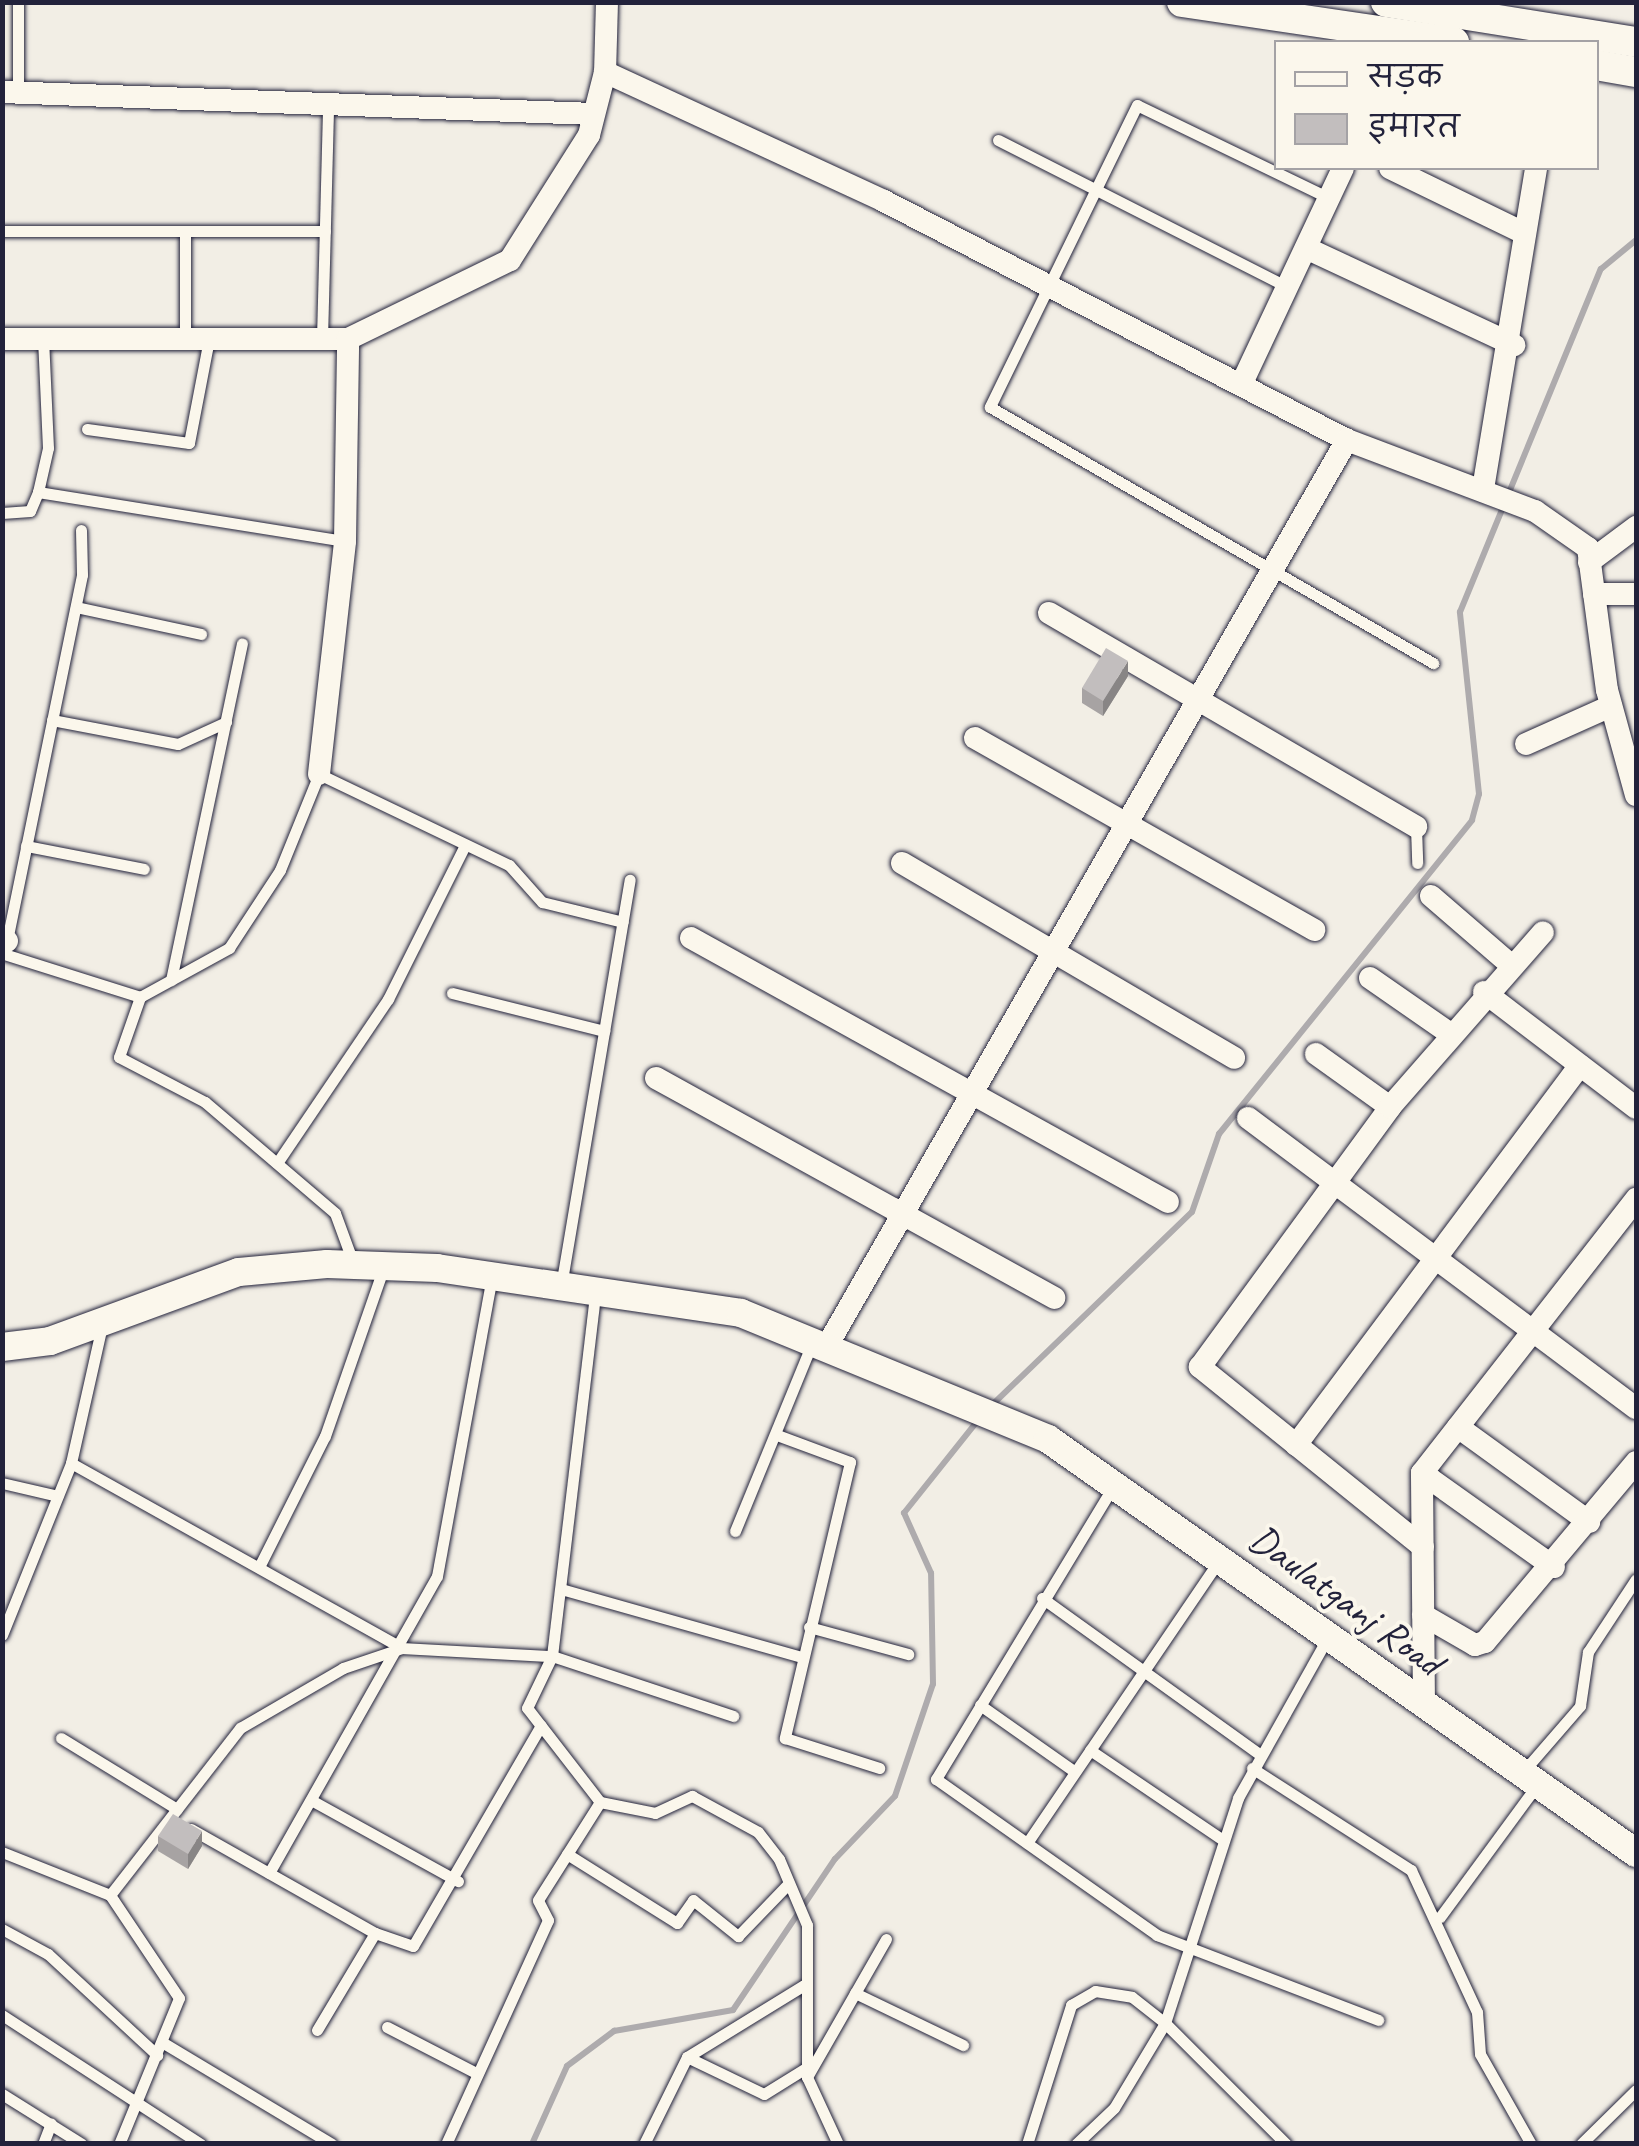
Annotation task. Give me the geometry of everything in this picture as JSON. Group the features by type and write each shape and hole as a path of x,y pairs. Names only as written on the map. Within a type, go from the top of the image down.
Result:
{"main road":[{"path":"1182,2 1440,40"},
{"path":"1386,2 1540,34 1636,42"},
{"path":"1599,66 1636,72"}],"street":[{"path":"2,340 348,339 510,260 594,114 605,72 607,2"},
{"path":"605,72 1051,287 1348,440 1535,510 1588,548 1611,706 1635,786"},
{"path":"10,92 594,114"},
{"path":"1242,385 1342,170"},
{"path":"1394,170 1524,234"},
{"path":"1487,490 1514,345 1524,234 1536,170"},
{"path":"1306,248 1514,345"},
{"path":"318,774 345,541 348,339"},
{"path":"820,1344 972,1093 1348,440"},
{"path":"1590,562 1636,527"},
{"path":"1594,594 1636,594"},
{"path":"1050,614 1416,827"},
{"path":"1526,744 1611,706"},
{"path":"975,738 1315,930"},
{"path":"902,863 1234,1058"},
{"path":"1431,896 1510,965"},
{"path":"1423,1547 1200,1367 1390,1107 1484,992 1543,932"},
{"path":"691,938 1168,1202"},
{"path":"1370,978 1449,1033"},
{"path":"1484,992 1636,1108"},
{"path":"1316,1054 1390,1107"},
{"path":"1296,1445 1580,1066"},
{"path":"656,1078 899,1216 1054,1298"},
{"path":"1248,1118 1636,1408"},
{"path":"1424,1706 1422,1473 1636,1198"},
{"name":"Daulatganj Road","path":"2,1347 103,1321 239,1272 354,1265 492,1276 741,1314 1004,1420 1114,1484 1636,1853"},
{"path":"1458,1427 1590,1522"},
{"path":"1423,1616 1475,1645 1554,1566 1636,1462"},
{"path":"1422,1473 1554,1566"}],"lane":[{"path":"10,92 18,2"},
{"path":"322,339 328,104"},
{"path":"1329,198 1138,105 990,407 1433,663"},
{"path":"998,140 1288,287"},
{"path":"2,231 324,231"},
{"path":"185,231 185,340"},
{"path":"87,429 190,444 209,339"},
{"path":"2,513 30,511 38,492 48,448 43,340"},
{"path":"38,492 345,541"},
{"path":"81,530 76,607 4,954 140,997"},
{"path":"76,607 201,634"},
{"path":"171,980 242,643"},
{"path":"52,720 178,744 226,722"},
{"path":"354,1265 335,1213 205,1102 119,1057 140,997 229,948 280,870 318,774 510,865 542,902 623,922"},
{"path":"1416,827 1417,863"},
{"path":"277,1164 388,999 465,845"},
{"path":"26,846 144,868"},
{"path":"560,1286 630,880"},
{"path":"452,993 604,1032"},
{"path":"260,1565 325,1436 384,1266"},
{"path":"269,1873 402,1648 437,1576 492,1276"},
{"path":"595,1292 552,1656 527,1708 600,1802 655,1813 692,1796 758,1832 807,1925 806,2072 838,2144"},
{"path":"2,1635 3,1619 72,1463 103,1321"},
{"path":"735,1531 820,1344"},
{"path":"776,1434 850,1462 785,1738 879,1768"},
{"path":"72,1463 402,1648"},
{"path":"2,1482 58,1496"},
{"path":"1114,1484 936,1780 1184,1949 1378,2020"},
{"path":"1027,1843 1220,1558"},
{"path":"1440,1917 1580,1706 1588,1652 1636,1580"},
{"path":"561,1588 802,1657"},
{"path":"1042,1598 1260,1754"},
{"path":"810,1627 908,1654"},
{"path":"1076,2144 1114,2108 1166,2023 1184,1949 1252,1768 1328,1636"},
{"path":"110,1895 240,1728 342,1668 402,1648 552,1656 733,1716"},
{"path":"980,1705 1075,1772"},
{"path":"61,1738 269,1873 375,1933 413,1946 458,1881 540,1725"},
{"path":"1090,1750 1223,1840"},
{"path":"1252,1768 1411,1870 1440,1917 1477,2012 1480,2054 1531,2144"},
{"path":"311,1800 458,1881"},
{"path":"446,2144 548,1920 538,1900 600,1802"},
{"path":"2,1852 110,1895 179,1998 118,2144"},
{"path":"567,1854 677,1923 693,1900 738,1936 788,1889"},
{"path":"2,1929 48,1954 157,2055"},
{"path":"318,2030 375,1933"},
{"path":"687,2057 764,2094 806,2072 886,1939"},
{"path":"647,2142 687,2057 804,1984"},
{"path":"1027,2144 1070,2005 1094,1990 1132,1997 1166,2023 1269,2138 1286,2144"},
{"path":"855,1993 963,2045"},
{"path":"2,2015 202,2144"},
{"path":"388,2027 476,2073"},
{"path":"162,2042 332,2144"},
{"path":"1581,2144 1636,2090"},
{"path":"2,2094 82,2144"},
{"path":"44,2144 51,2123"}],"building":[{"path":"1106,648 1128,661 1103,701 1082,688"},
{"path":"173,1814 202,1831 188,1854 158,1836"}],"waterway":[{"path":"991,1406 1192,1212 1219,1134 1472,820 1479,794 1460,612 1601,269 1636,240"},
{"path":"532,2144 567,2066 614,2031 733,2010 835,1859 895,1796 933,1684 931,1573 904,1513 979,1419"}]}
